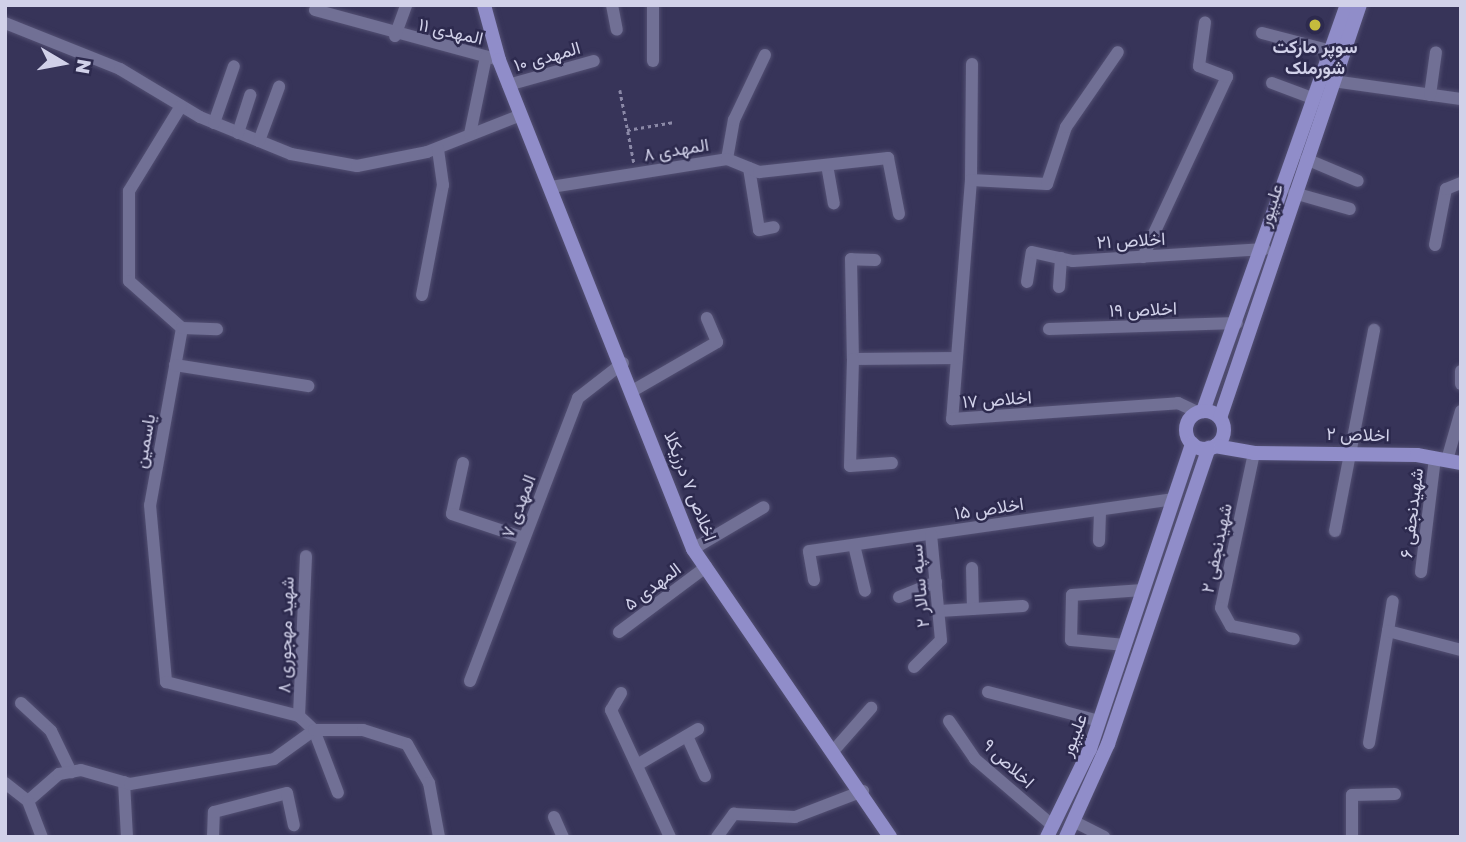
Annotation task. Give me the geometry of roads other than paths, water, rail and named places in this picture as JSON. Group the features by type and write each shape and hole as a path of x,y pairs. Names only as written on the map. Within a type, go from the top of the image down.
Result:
{"main road":[{"name":"علیپور","path":"1220,418 1306,159 1327,81 1331,51 1347,5"},
{"name":"علیپور","path":"1050,831 1099,721 1125,645 1192,444 1186,426 1200,411 1237,323 1265,250 1315,99 1327,81 1360,5"},
{"name":"اخلاص ۷ درزیکلا","path":"487,6 492,59 508,85 551,187 634,390 693,549 835,749 890,837"},
{"path":"1200,411 1220,418 1216,443"},
{"name":"علیپور","path":"1066,837 1113,732 1216,443"},
{"name":"اخلاص ۲","path":"1192,444 1216,443 1254,453 1348,453 1447,460"}],"street":[{"path":"395,36 406,5"},
{"path":"612,5 617,30"},
{"path":"653,5 653,61"},
{"name":"المهدی ۱۱","path":"324,10 395,36 492,59"},
{"path":"1143,257 1227,77 1199,66 1205,22"},
{"path":"5,23 120,69 181,106 238,133 357,166 438,148 521,115"},
{"path":"1262,33 1331,51"},
{"path":"971,180 1047,184 1066,127 1118,52"},
{"path":"1430,95 1436,52"},
{"path":"727,159 734,120 765,55"},
{"path":"470,134 492,59"},
{"name":"المهدی ۱۰","path":"508,85 594,61"},
{"name":"اخلاص ۱۷","path":"972,64 971,180 952,419 1178,403 1200,411"},
{"path":"214,123 234,66"},
{"path":"1327,81 1461,99"},
{"path":"1272,83 1315,99"},
{"path":"259,141 279,87"},
{"path":"238,133 250,95"},
{"path":"181,106 129,191 129,281 182,328 217,329"},
{"path":"422,295 443,186 438,148"},
{"name":"المهدی ۸","path":"551,187 727,159 749,168 827,165 888,158 899,214"},
{"path":"1306,159 1358,181"},
{"path":"827,165 834,203"},
{"path":"749,168 760,230 774,227"},
{"path":"1435,246 1446,189 1461,183"},
{"path":"1294,193 1350,209"},
{"name":"اخلاص ۲۱","path":"1027,282 1031,252 1061,258 1143,257 1265,250"},
{"path":"1059,287 1061,258"},
{"path":"875,260 851,259 853,359 850,466 892,463"},
{"path":"634,390 716,342 707,318"},
{"name":"اخلاص ۱۹","path":"1049,329 1237,323"},
{"name":"یاسمین","path":"182,328 150,505 166,682 299,716"},
{"path":"1335,531 1374,330"},
{"path":"853,359 957,358"},
{"name":"المهدی ۷","path":"470,681 578,398 623,363"},
{"path":"175,365 308,386"},
{"path":"1461,371 1461,384"},
{"name":"شهیدنجفی ۶","path":"1421,572 1461,411"},
{"name":"شهیدنجفی ۲","path":"1254,453 1221,608 1231,626 1294,639"},
{"path":"463,463 452,514 524,538"},
{"name":"اخلاص ۱۵","path":"814,580 809,551 1173,499"},
{"path":"693,549 764,507"},
{"path":"1099,541 1100,510"},
{"name":"سپه سالار ۲","path":"914,667 941,640 932,534"},
{"path":"854,545 865,591"},
{"name":"شهید مهجوری ۸","path":"299,716 306,556"},
{"name":"المهدی ۵","path":"618,632 706,567"},
{"path":"972,568 973,609"},
{"path":"898,597 936,582"},
{"path":"1125,645 1071,640 1072,595 1143,590"},
{"path":"1369,743 1393,601"},
{"path":"939,611 1023,606"},
{"path":"1388,631 1461,650"},
{"path":"988,692 1099,721"},
{"path":"621,693 611,710 666,835"},
{"path":"21,703 51,731 71,772"},
{"path":"835,749 871,708"},
{"path":"299,716 314,730 338,793"},
{"name":"اخلاص ۹","path":"948,721 975,760 1050,831"},
{"path":"637,765 698,729"},
{"path":"27,801 59,774 71,772 124,782 274,759 314,730 363,730 407,744 429,783 439,837"},
{"path":"687,736 705,776"},
{"path":"124,782 127,837"},
{"path":"5,783 27,801 41,837"},
{"path":"717,837 734,814 795,817 863,790"},
{"path":"213,837 214,812 287,793 294,825"},
{"path":"1352,837 1352,795 1395,794"},
{"path":"554,817 563,837"},
{"path":"1073,821 1104,837"}],"place":[{"name":"سوپر مارکت شورملک","path":"1315,25"}]}
